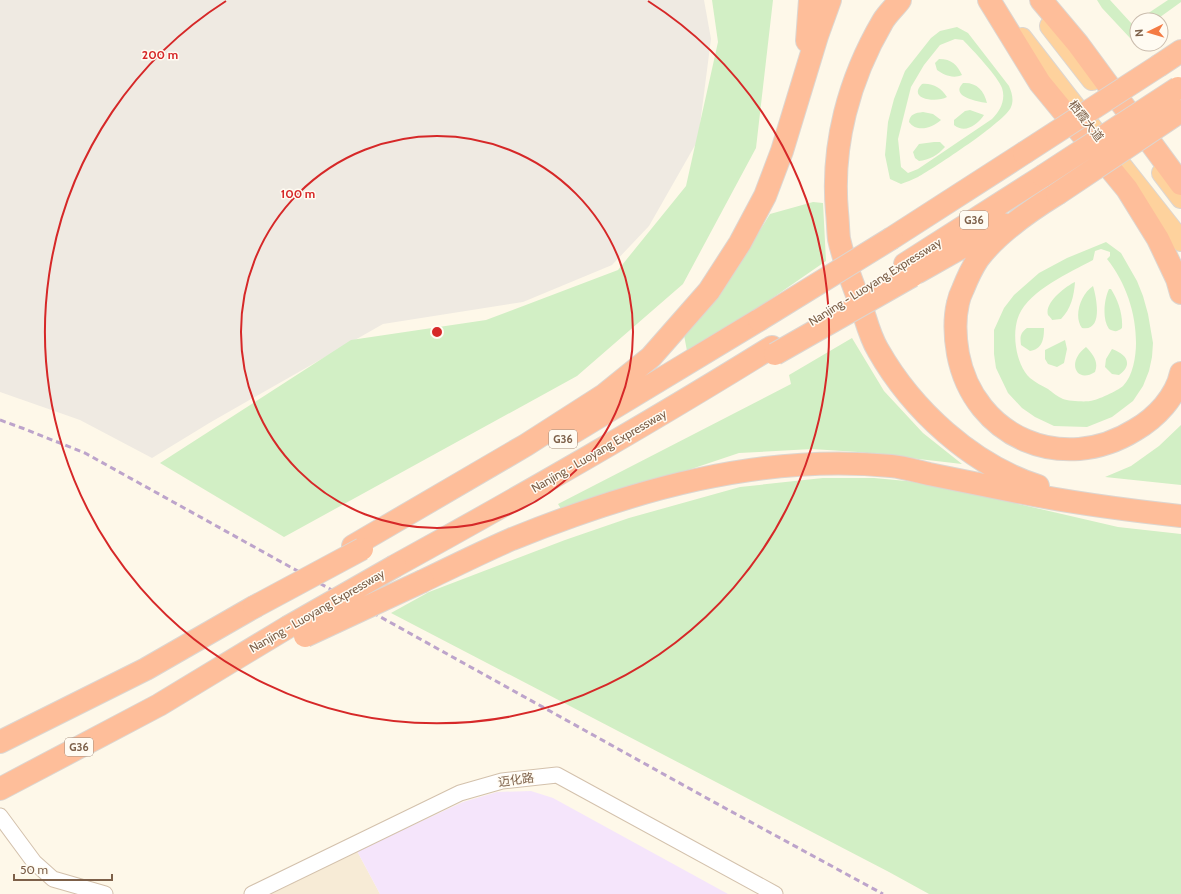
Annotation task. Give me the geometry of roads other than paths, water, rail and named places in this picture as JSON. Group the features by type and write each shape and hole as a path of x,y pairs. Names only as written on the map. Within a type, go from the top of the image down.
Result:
{"highway":[{"path":"796,109 805,56 810,0"},
{"path":"358,547 526,445 604,395 651,357 709,291 740,243 766,196 796,109 817,36 830,0"},
{"path":"900,0 884,20 853,83 846,104 837,159 835,193 839,238 877,349 904,389 935,422 967,449 1004,473 1030,484 1102,507"},
{"path":"989,0 1040,82 1127,189 1158,239 1177,279 1181,293"},
{"name":"栖霞大道","path":"993,0 1181,241"},
{"path":"1031,0 1181,198"},
{"path":"1041,0 1078,44 1181,184"},
{"name":"G36","path":"0,742 146,668 358,547 535,455 892,238 1181,51"},
{"name":"Nanjing - Luoyang Expressway","path":"0,789 296,631 395,566 535,488 773,351 908,270 1043,176 1180,87"},
{"path":"1181,111 1050,198 997,239 978,260 966,281 958,302 955,323 956,343 960,364 967,382 977,400 991,418 1008,431 1027,442 1045,447 1060,450 1081,450 1100,446 1129,434 1147,424 1161,410 1174,391 1181,373"},
{"path":"908,270 1050,198"},
{"path":"296,631 423,581 511,540 613,502 674,485 728,473 790,465 852,463 893,466 1019,493 1102,507 1181,516"}],"street":[{"name":"迈化路","path":"252,894 460,793 502,781 557,775 775,894"},
{"path":"0,816 34,862 53,879 105,894"}],"railway":[{"path":"0,420 85,453 712,801 883,894"}]}
